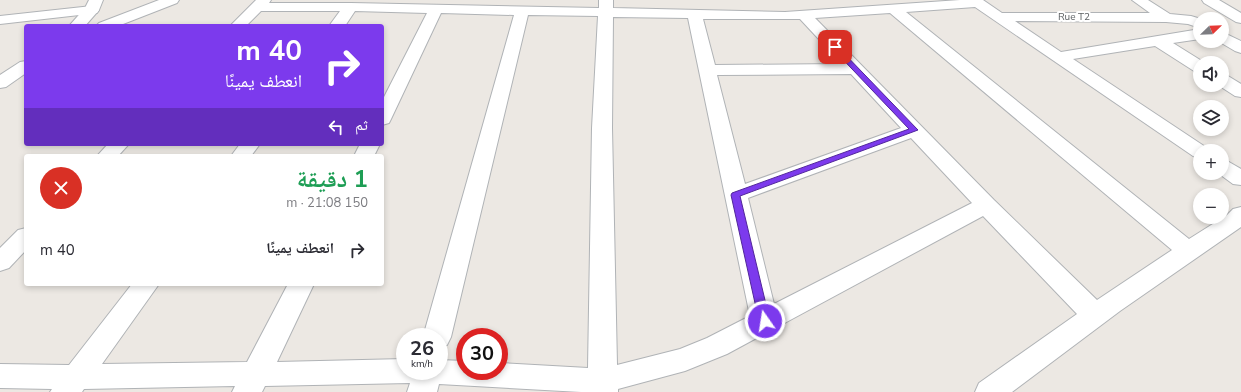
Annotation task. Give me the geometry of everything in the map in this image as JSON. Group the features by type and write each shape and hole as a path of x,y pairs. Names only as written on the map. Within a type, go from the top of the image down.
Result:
{"street":[{"path":"109,24 172,0"},
{"path":"1139,0 1166,18"},
{"path":"1209,0 1241,19"},
{"path":"240,24 260,4 351,8 522,11 607,6 695,15 785,16 895,10 976,2 1193,147"},
{"path":"0,20 94,5"},
{"path":"79,24 94,5"},
{"path":"602,386 602,128 607,6"},
{"path":"339,24 351,8"},
{"path":"384,115 436,9"},
{"path":"895,10 1187,250"},
{"path":"439,328 522,11"},
{"path":"804,14 986,205 1094,314"},
{"path":"695,15 765,321"},
{"name":"Rue T2","path":"999,17 1166,18 1193,21"},
{"path":"1229,30 1241,29"},
{"path":"1057,57 1193,35"},
{"path":"1157,40 1193,63"},
{"path":"1229,40 1241,48"},
{"path":"0,83 24,67"},
{"path":"708,70 856,69"},
{"path":"1229,84 1241,92"},
{"path":"736,195 914,130"},
{"path":"109,154 117,146"},
{"path":"1229,171 1241,179"},
{"path":"448,373 602,386 685,360 717,346 986,205"},
{"path":"990,392 1094,314 1187,250 1235,220 1241,214"},
{"path":"0,262 24,238"},
{"path":"71,384 144,286"},
{"path":"252,383 300,286"},
{"path":"0,376 71,384 252,383 396,373"},
{"path":"422,392 425,380"}],"route":[{"path":"765,321 736,195 914,130 835,47"}]}
